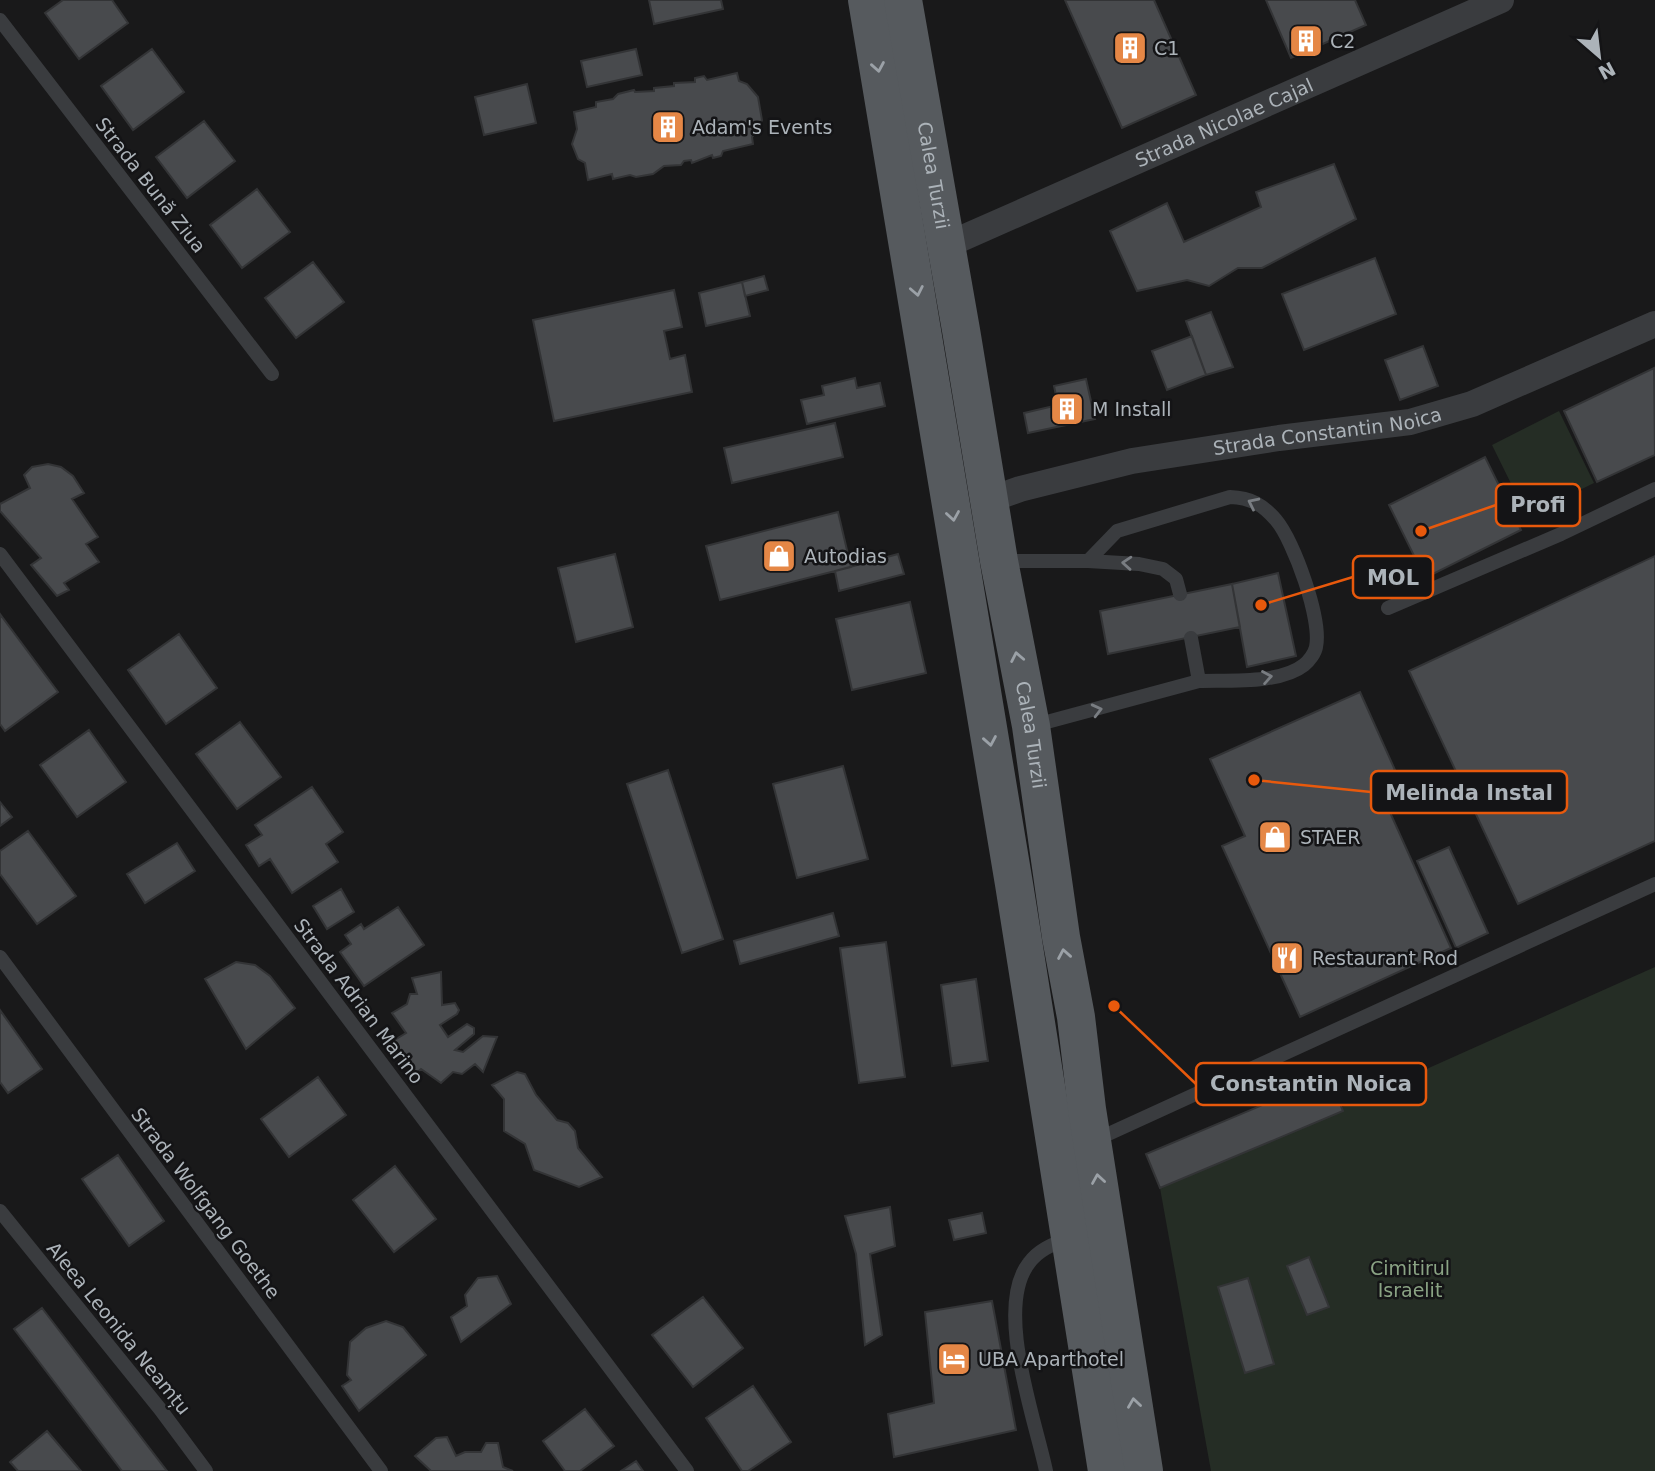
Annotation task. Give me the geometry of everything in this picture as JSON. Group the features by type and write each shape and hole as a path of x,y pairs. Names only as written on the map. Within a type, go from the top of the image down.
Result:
{"main road":[{"name":"Calea Turzii","path":"867,0 919,301 1070,1237 1103,1469"},
{"name":"Calea Turzii","path":"903,0 999,561 1031,726 1144,1471"}],"street":[{"name":"Strada Nicolae Cajal","path":"947,245 1501,0"},
{"name":"Strada Constantin Noica","path":"989,500 1020,489 1132,461 1279,438 1410,422 1472,404 1655,324"}],"lane":[{"name":"Strada Bună Ziua","path":"0,20 272,374"},
{"path":"1388,608 1561,534 1655,489"},
{"path":"1031,726 1199,681 1257,680 1292,673 1307,663 1316,650 1317,628 1309,594 1289,540 1278,522 1263,507 1247,498 1230,497 1117,531 1088,561"},
{"name":"Strada Adrian Marino","path":"0,554 687,1471"},
{"path":"999,561 1139,564 1163,569 1176,579 1180,594"},
{"path":"1191,638 1199,681"},
{"path":"1092,1141 1655,884"},
{"name":"Strada Wolfgang Goethe","path":"0,957 381,1471"},
{"name":"Aleea Leonida Neamțu","path":"0,1211 160,1409 206,1471"},
{"path":"1046,1471 1014,1329 1015,1292 1030,1261 1044,1248 1070,1237"}],"green space":[{"path":"1559,411 1594,483 1527,516 1492,445"},
{"name":"Cimitirul Israelit","path":"1655,967 1655,1471 1211,1471 1160,1188"}],"building":[{"path":"63,0 112,0 128,23 79,59 45,13"},
{"path":"649,0 721,0 723,9 654,24"},
{"name":"C1","path":"1065,0 1154,0 1196,95 1122,128"},
{"name":"C2","path":"1266,0 1355,0 1366,25 1291,58"},
{"path":"152,49 184,92 133,130 101,86"},
{"path":"636,49 642,75 587,87 581,61"},
{"name":"Adam's Events","path":"737,73 739,81 747,84 758,97 762,120 752,137 753,144 723,151 721,156 713,158 712,155 692,163 691,160 684,161 681,165 664,166 653,174 613,179 612,174 588,180 585,163 578,159 572,144 577,129 574,112 596,107 596,102 613,99 618,94 634,90 654,91 654,88 674,86 674,83 695,82 695,78 704,76 707,80"},
{"path":"527,84 536,123 484,135 475,97"},
{"path":"204,121 235,161 187,198 156,157"},
{"path":"1334,164 1356,219 1262,268 1238,268 1209,286 1187,280 1137,291 1110,231 1167,203 1184,242 1261,207 1256,192"},
{"path":"257,189 290,232 242,268 210,225"},
{"path":"1375,258 1396,314 1304,350 1282,294"},
{"path":"313,262 344,302 296,338 265,298"},
{"path":"764,276 768,290 745,296 742,282"},
{"path":"742,282 750,316 706,326 699,293"},
{"path":"674,290 682,327 664,331 670,359 685,355 692,392 554,421 533,320"},
{"path":"1211,312 1233,367 1206,375 1186,321"},
{"path":"1192,336 1206,375 1167,390 1152,351"},
{"path":"1423,346 1438,386 1400,400 1385,360"},
{"path":"1654,368 1655,455 1597,482 1564,411"},
{"path":"855,378 857,388 880,383 885,406 807,424 801,400 824,395 822,386"},
{"name":"M Install","path":"1086,379 1095,419 1028,433 1024,413 1058,405 1054,386"},
{"path":"835,423 843,457 732,483 724,448"},
{"path":"1485,457 1521,530 1425,578 1389,505"},
{"path":"48,464 61,467 73,476 84,493 72,499 98,537 86,544 99,562 64,583 69,590 57,596 31,565 41,558 0,511 0,504 30,488 24,475 32,467"},
{"name":"Autodias","path":"838,512 851,567 720,600 706,546"},
{"path":"615,554 633,627 576,642 558,568"},
{"path":"898,554 904,574 839,591 835,571"},
{"path":"1655,556 1655,841 1518,904 1409,671"},
{"path":"1278,573 1296,656 1247,667 1232,584"},
{"path":"1232,584 1240,627 1108,654 1100,611"},
{"path":"910,602 926,673 852,690 836,619"},
{"path":"0,614 58,692 5,731 0,724"},
{"path":"179,634 217,688 166,724 128,670"},
{"path":"1360,692 1395,770 1375,779 1451,948 1300,1017 1222,846 1245,836 1210,759"},
{"path":"240,722 281,777 237,809 196,754"},
{"path":"89,730 126,782 77,817 40,765"},
{"path":"843,766 868,859 797,878 773,784"},
{"path":"668,770 723,939 682,953 627,784"},
{"path":"312,787 343,832 326,844 338,862 292,893 270,859 259,866 246,845 262,835 255,825"},
{"path":"0,802 12,817 0,826"},
{"path":"28,831 76,896 37,924 0,874 0,851"},
{"path":"177,843 195,871 145,903 127,874"},
{"path":"1449,847 1488,933 1456,948 1417,861"},
{"path":"341,889 354,912 327,929 313,906"},
{"path":"398,907 424,945 364,986 340,952 351,944 345,935 361,924 364,929"},
{"path":"833,913 839,936 740,964 734,941"},
{"path":"886,942 905,1077 859,1083 840,948"},
{"path":"236,962 255,965 270,976 295,1008 246,1049 205,979"},
{"path":"441,972 442,1005 455,1003 459,1010 440,1025 448,1037 467,1024 474,1028 474,1034 455,1050 463,1052 483,1036 497,1037 483,1072 475,1064 462,1074 453,1072 441,1083 421,1069 414,1075 393,1041 406,1033 392,1013 407,1004 410,994 417,994 412,978"},
{"path":"976,979 988,1061 952,1066 941,985"},
{"path":"0,1010 42,1069 8,1093 0,1082"},
{"path":"517,1072 525,1074 536,1095 557,1120 568,1123 575,1131 578,1148 602,1177 579,1187 534,1170 525,1144 504,1131 504,1099 492,1085"},
{"path":"318,1077 346,1115 289,1157 261,1119"},
{"path":"1329,1077 1343,1111 1160,1188 1146,1154"},
{"path":"118,1155 164,1221 129,1246 82,1179"},
{"path":"395,1166 436,1219 394,1252 353,1200"},
{"path":"890,1207 895,1246 870,1254 882,1335 865,1345 856,1254 845,1216"},
{"path":"982,1213 986,1233 954,1240 949,1220"},
{"path":"1309,1257 1329,1307 1307,1315 1287,1266"},
{"path":"497,1276 511,1304 461,1342 451,1317 467,1306 465,1295 478,1278"},
{"path":"1248,1278 1274,1364 1245,1373 1218,1287"},
{"path":"703,1297 743,1348 693,1387 652,1335"},
{"path":"992,1301 1016,1430 894,1457 888,1414 934,1403 925,1312"},
{"path":"42,1308 167,1471 122,1471 14,1329"},
{"path":"386,1321 403,1327 426,1355 359,1411 342,1386 351,1380 347,1375 350,1342 366,1328"},
{"path":"753,1386 791,1442 748,1471 742,1471 706,1418"},
{"path":"585,1409 614,1446 580,1471 565,1471 543,1441"},
{"path":"47,1431 81,1471 18,1471 10,1462"},
{"path":"447,1437 456,1456 465,1452 481,1452 486,1443 498,1443 503,1467 513,1471 431,1471 415,1456 436,1438"},
{"path":"636,1461 643,1471 621,1471"}],"place":[{"name":"C2","path":"1306,41"},
{"name":"C1","path":"1130,48"},
{"name":"Adam's Events","path":"668,127"},
{"name":"M Install","path":"1067,409"},
{"name":"Profi","path":"1421,531"},
{"name":"Autodias","path":"779,556"},
{"name":"MOL","path":"1261,605"},
{"name":"Melinda Instal","path":"1254,780"},
{"name":"STAER","path":"1275,837"},
{"name":"Restaurant Rod","path":"1287,958"},
{"name":"Constantin Noica","path":"1114,1006"},
{"name":"UBA Aparthotel","path":"954,1359"}]}
